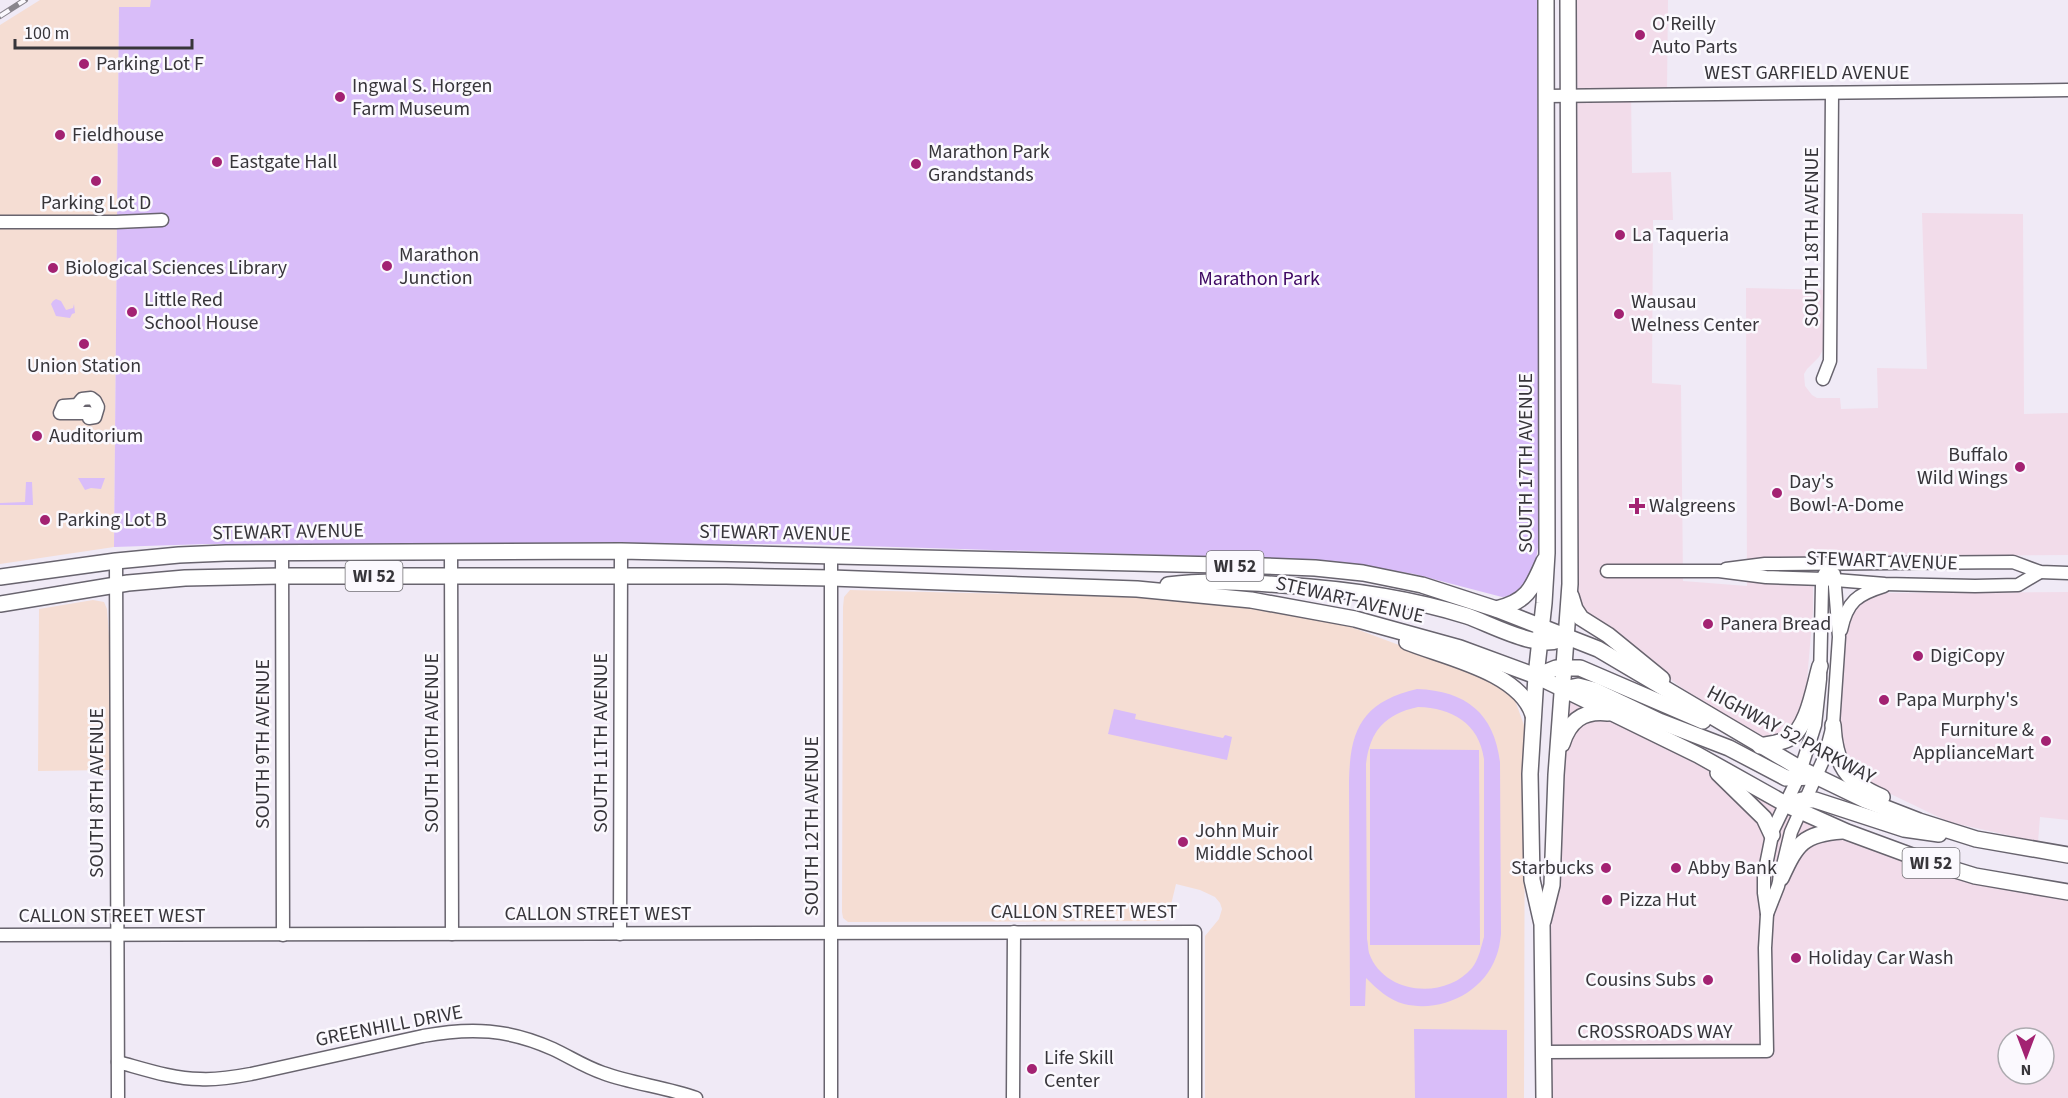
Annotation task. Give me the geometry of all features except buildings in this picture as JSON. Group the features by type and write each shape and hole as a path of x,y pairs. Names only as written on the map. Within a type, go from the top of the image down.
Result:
{"main road":[{"name":"SOUTH 17TH AVENUE","path":"1544,1098 1542,924 1532,880 1530,774 1547,553 1546,0"},
{"name":"SOUTH 17TH AVENUE","path":"1542,924 1552,885 1569,584 1568,0"},
{"name":"STEWART AVENUE","path":"0,577 116,561 189,554 282,553 621,551 1315,568 1363,573 1422,585 1496,609 1541,627"},
{"path":"1496,609 1514,604 1526,595 1535,582 1547,553"},
{"name":"STEWART AVENUE","path":"0,604 116,585 185,578 282,576 831,578 1137,589 1251,600 1355,619 1460,648 1536,676"},
{"path":"1137,589 1212,581 1375,593 1453,612 1540,642 1558,642 1566,636"},
{"path":"1569,584 1574,607 1581,618 1620,644 1693,707"},
{"path":"1355,619 1406,642 1478,668 1499,679 1524,697 1534,718"},
{"name":"HIGHWAY 52 PARKWAY","path":"1541,627 1604,652 1760,746 1799,774 1815,777 1865,800 1937,827 2002,845 2068,855"},
{"path":"1760,746 1785,741 1797,733 1805,720 1821,666"},
{"path":"1536,676 1548,670 1564,667 1584,669 1672,709 1729,728"},
{"name":"WI 52","path":"1536,676 1698,755 1785,804 1803,806 1844,831 1975,876 2068,892"},
{"path":"1563,689 1578,686 1594,690 1659,721 1736,752 1782,776 1799,774"},
{"path":"1558,755 1568,729 1579,717 1597,711 1614,714"},
{"path":"1833,725 1838,758 1843,769 1851,778 1864,788 1920,815 1937,827"},
{"path":"1698,755 1757,810 1768,823 1772,835"},
{"path":"1803,806 1823,802 1913,831 1968,836"},
{"path":"1781,878 1791,858 1807,839 1818,833 1844,831"}],"street":[{"name":"WEST GARFIELD AVENUE","path":"1546,96 2068,90"},
{"name":"SOUTH 18TH AVENUE","path":"1823,379 1830,361 1832,93"},
{"path":"0,222 162,220"},
{"name":"SOUTH 11TH AVENUE","path":"620,934 621,551"},
{"name":"SOUTH 10TH AVENUE","path":"451,552 452,934"},
{"name":"SOUTH 9TH AVENUE","path":"282,553 283,935"},
{"name":"SOUTH 12TH AVENUE","path":"831,555 831,1098"},
{"name":"SOUTH 8TH AVENUE","path":"116,561 118,1098"},
{"name":"STEWART AVENUE","path":"1719,571 1765,564 2013,562 2040,572 2068,573"},
{"path":"1767,914 1764,878 1772,835 1799,774 1815,725 1821,666 1820,624 1831,563"},
{"name":"STEWART AVENUE","path":"1607,571 1719,571 1761,577 1891,584 2016,585 2040,572"},
{"path":"1829,580 1839,637"},
{"path":"1767,914 1781,878 1789,841 1826,751 1833,725 1839,637 1844,616 1853,601 1870,591 1891,584"},
{"name":"CROSSROADS WAY","path":"1544,1052 1767,1051 1765,948 1767,914"},
{"name":"CALLON STREET WEST","path":"0,935 620,934 831,931 1195,932 1195,1098"},
{"path":"1013,1098 1014,932"},
{"name":"GREENHILL DRIVE","path":"118,1062 200,1080 225,1078 433,1034 479,1030 531,1040 602,1073 696,1098"}],"shaded area":[{"path":"40,0 151,0 151,7 119,7 114,547 0,564 0,25"},
{"path":"1577,0 1668,0 1667,90 1631,89 1632,173 1671,172 1673,220 1653,220 1652,383 1681,385 1683,581 1747,586 1746,288 1828,290 1825,346 1819,357 1804,374 1805,386 1817,398 1840,398 1841,409 1878,408 1877,368 1927,369 1922,213 2023,214 2024,414 2068,413 2068,555 1813,557 1813,611 1805,703 1795,724 1784,733 1774,736 1762,736 1748,729 1682,688 1585,616 1579,602"},
{"name":"John Muir Middle School","path":"850,590 1133,597 1229,605 1278,612 1351,627 1492,680 1510,694 1516,703 1525,728 1524,1098 1205,1098 1205,936 1219,919 1222,909 1215,897 1200,890 1176,884 1168,917 1163,921 848,922 843,918 842,912 843,607 844,597"},
{"path":"2068,592 2068,820 2040,817 2038,842 1949,822 1874,786 1858,775 1847,763 1840,738 1846,633 1851,613 1858,603 1879,593"},
{"path":"93,600 104,602 107,609 110,650 110,770 38,771 39,609"},
{"path":"1563,689 1923,860 2068,892 2068,1098 1544,1098 1542,924"}],"green space":[{"name":"Marathon Park","path":"151,0 1537,0 1539,540 1530,577 1519,591 1502,597 1414,574 1366,566 1293,559 798,544 206,544 114,547 119,7 150,7"},
{"path":"56,299 61,301 66,310 73,308 74,304 75,313 70,318 56,316 51,304"},
{"path":"78,478 105,478 101,489 85,490"},
{"path":"26,482 32,482 33,505 0,505 0,503 25,502"},
{"path":"1417,689 1450,694 1475,708 1491,730 1500,762 1500,943 1490,970 1481,981 1471,990 1446,1003 1432,1006 1404,1004 1388,997 1366,978 1365,1006 1350,1006 1349,781 1352,746 1363,720 1372,710 1384,701","holes":["1418,707 1453,714 1462,720 1470,727 1481,746 1484,759 1484,937 1480,953 1472,968 1460,978 1447,985 1416,988 1401,985 1388,978 1377,967 1369,953 1366,764 1371,742 1388,719 1406,710"]},
{"path":"1114,709 1136,714 1135,719 1223,738 1225,735 1232,737 1227,760 1108,734"},
{"path":"1370,749 1479,750 1480,945 1370,945"},
{"path":"1414,1029 1507,1030 1507,1098 1415,1098"}],"railway":[{"path":"0,16 25,0"}],"place":[{"name":"O'Reilly Auto Parts","path":"1640,35"},
{"name":"Parking Lot F","path":"84,64"},
{"name":"Ingwal S. Horgen Farm Museum","path":"340,97"},
{"name":"Fieldhouse","path":"60,135"},
{"name":"Eastgate Hall","path":"217,162"},
{"name":"Marathon Park Grandstands","path":"916,164"},
{"name":"Parking Lot D","path":"96,181"},
{"name":"La Taqueria","path":"1620,235"},
{"name":"Marathon Junction","path":"387,266"},
{"name":"Biological Sciences Library","path":"53,268"},
{"name":"Little Red School House","path":"132,312"},
{"name":"Wausau Welness Center","path":"1619,314"},
{"name":"Union Station","path":"84,344"},
{"name":"Auditorium","path":"37,436"},
{"name":"Buffalo Wild Wings","path":"2020,467"},
{"name":"Day's Bowl-A-Dome","path":"1777,493"},
{"name":"Walgreens","path":"1637,506"},
{"name":"Parking Lot B","path":"45,520"},
{"name":"Panera Bread","path":"1708,624"},
{"name":"DigiCopy","path":"1918,656"},
{"name":"Papa Murphy's","path":"1884,700"},
{"name":"Furniture & ApplianceMart","path":"2046,741"},
{"name":"John Muir Middle School","path":"1183,842"},
{"name":"Starbucks","path":"1606,868"},
{"name":"Abby Bank","path":"1676,868"},
{"name":"Pizza Hut","path":"1607,900"},
{"name":"Holiday Car Wash","path":"1796,958"},
{"name":"Cousins Subs","path":"1708,980"},
{"name":"Life Skill Center","path":"1032,1069"}]}
